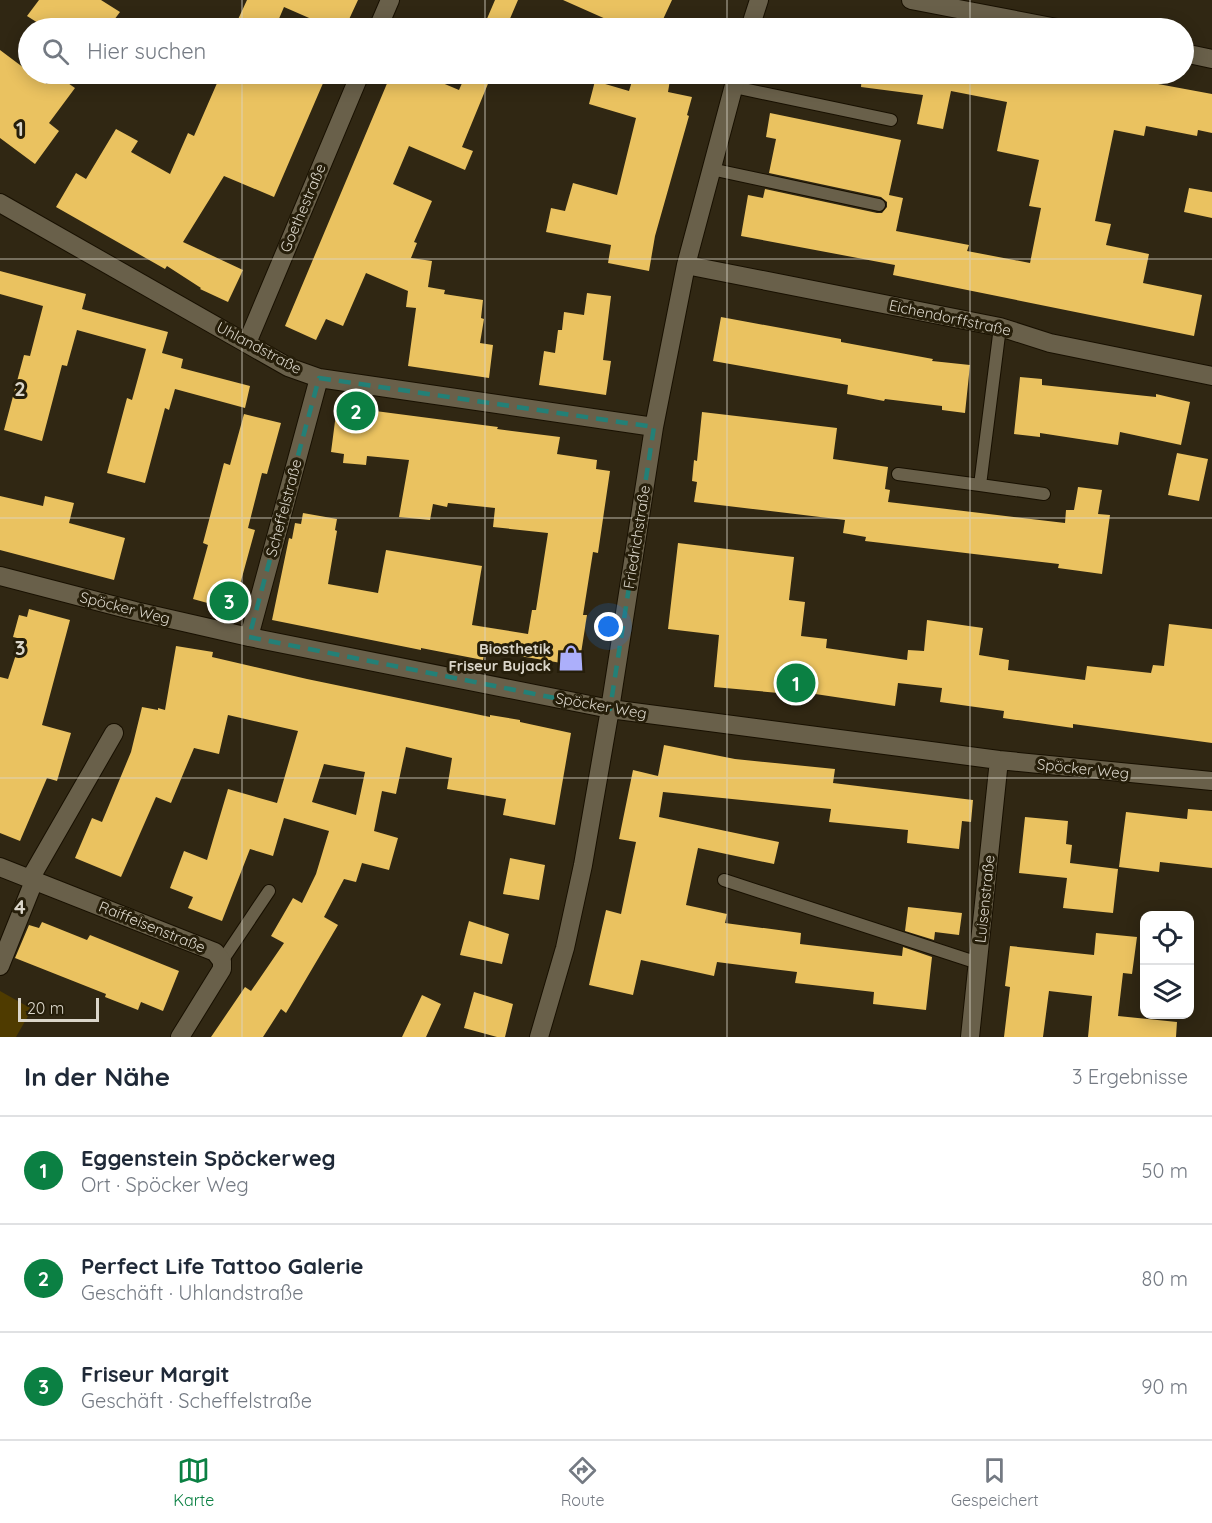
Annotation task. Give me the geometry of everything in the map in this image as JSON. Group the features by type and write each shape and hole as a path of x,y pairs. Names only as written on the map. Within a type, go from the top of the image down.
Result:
{"street":[{"path":"382,18 390,0"},
{"path":"753,18 759,0"},
{"path":"911,0 1005,18"},
{"path":"1194,55 1212,59"},
{"name":"Goethestraße","path":"247,343 356,84"},
{"name":"Friedrichstraße","path":"539,1037 565,948 583,865 654,427 686,266 735,84"},
{"name":"Uhlandstraße","path":"0,203 288,367 319,378 654,427"},
{"name":"Eichendorffstraße","path":"686,266 1000,327 1050,343 1212,376"},
{"name":"Scheffelstraße","path":"249,638 319,378"},
{"name":"Spöcker Weg","path":"0,576 249,638 610,709 999,760 1212,781"},
{"path":"0,966 32,880 114,733"},
{"name":"Luisenstraße","path":"970,1037 999,760"},
{"name":"Raiffeisenstraße","path":"0,867 215,952 222,961 222,969 180,1037"}],"lane":[{"path":"752,84 891,120"},
{"path":"711,169 879,205"},
{"path":"980,485 1000,327"},
{"path":"897,474 1044,494"},
{"path":"724,880 978,963"},
{"path":"222,961 269,891"}],"highlighted area":[{"path":"319,378 654,427 610,709 249,637"}],"shaded area":[{"path":"0,991 32,1009 16,1037 0,1037"}],"building":[{"path":"39,0 101,0 120,12 116,18 30,18 27,16"},
{"path":"247,0 358,0 350,18 309,18 284,7 279,18 239,18"},
{"path":"495,0 518,0 510,18 487,18"},
{"path":"563,0 672,0 664,18 604,18"},
{"path":"0,50 18,64 18,84 69,84 75,88 49,123 59,131 35,164 0,138"},
{"path":"217,84 323,84 274,197 224,176 183,242 243,270 228,302 200,289 167,266 165,269 56,207 76,173 86,179 116,129 138,141 131,152 170,174 188,133 194,136"},
{"path":"387,84 445,84 459,90 462,84 488,84 462,147 473,151 465,170 409,146 393,184 432,201 414,242 417,243 411,258 432,261 428,287 445,290 444,294 483,300 481,318 484,319 480,343 493,345 489,378 408,366 416,308 406,307 408,291 366,273 343,326 326,319 316,340 285,326"},
{"path":"594,84 605,84 629,91 631,84 669,84 668,92 692,97 687,115 689,116 655,236 649,271 608,263 611,245 546,232 551,208 565,211 573,183 617,195 636,118 589,104"},
{"path":"861,84 1158,84 1212,94 1212,133 1198,130 1197,136 1146,126 1144,136 1114,130 1095,221 1111,224 1106,245 1149,254 1143,283 1202,295 1194,336 893,275 895,265 741,236 748,195 763,198 765,189 877,213 882,213 887,207 887,202 881,197 769,173 776,139 766,137 770,113 901,140 889,195 903,198 896,231 969,245 967,251 1030,263 1041,208 1029,206 1039,160 997,151 1007,102 951,91 943,129 917,124 923,95 861,87"},
{"path":"1189,188 1212,192 1212,218 1184,212"},
{"path":"0,271 86,294 82,309 168,332 162,353 183,359 181,368 250,386 245,408 175,389 169,410 165,408 145,483 107,473 127,398 132,400 146,349 77,330 67,366 62,365 42,441 4,430 24,355 30,356 43,306 0,294"},
{"path":"587,293 611,296 603,360 611,361 606,395 539,385 544,351 555,353 558,330 562,330 564,312 584,315"},
{"path":"721,317 841,339 841,342 933,359 932,361 970,365 965,413 942,410 942,406 885,399 884,401 847,394 848,385 713,361"},
{"path":"1020,377 1042,379 1042,385 1156,397 1156,394 1190,402 1181,445 1120,432 1118,445 1040,433 1040,437 1014,434"},
{"path":"337,406 560,437 557,454 597,460 596,469 610,471 598,553 593,552 583,615 587,615 579,666 485,650 483,660 272,620 289,538 292,539 295,523 301,524 303,513 337,519 328,584 378,593 386,550 482,566 472,625 528,634 532,610 536,610 548,533 493,527 495,508 448,503 447,507 433,504 430,520 399,517 409,460 367,456 366,465 343,463 344,454 331,452"},
{"path":"702,412 837,428 833,459 888,467 885,489 890,490 888,502 1065,523 1066,510 1074,510 1078,487 1102,490 1098,514 1110,515 1102,574 1058,568 1059,564 865,541 866,537 843,533 845,520 694,502 697,482 692,481 694,460 697,461"},
{"path":"244,414 281,423 267,474 262,473 248,528 255,530 233,610 193,599 208,545 203,543 224,463 230,465"},
{"path":"1177,453 1208,459 1199,501 1168,495"},
{"path":"0,496 43,506 45,496 74,503 69,523 125,538 114,580 0,550"},
{"path":"678,543 794,557 789,600 805,602 801,636 827,639 826,648 907,660 908,650 924,651 927,620 983,628 979,655 1009,660 1008,670 1085,680 1087,666 1151,673 1153,665 1164,666 1169,624 1212,629 1212,743 1073,724 1073,728 1003,718 1004,711 940,702 942,688 898,683 895,706 802,692 801,695 714,687 719,635 668,629"},
{"path":"29,609 70,620 42,725 71,733 57,781 47,778 20,841 0,833 0,677 8,679 21,639 13,637 19,615 27,617"},
{"path":"176,646 213,652 212,657 307,679 490,717 490,715 520,720 520,722 571,733 555,825 503,815 506,799 447,789 452,758 406,747 396,794 382,791 374,831 398,838 389,870 362,863 356,882 344,879 324,917 338,925 286,1013 281,1009 263,1037 211,1037 245,987 251,991 284,943 271,936 293,898 302,903 316,874 329,831 284,818 273,856 250,849 222,921 188,908 193,897 170,888 184,851 207,860 228,789 277,803 298,731 228,715 219,754 194,748 171,803 156,797 121,877 75,858 92,818 102,822 131,752 142,707 165,710","holes":["324,764 365,772 356,815 312,802"]},
{"path":"664,745 735,759 835,769 833,783 973,800 971,822 962,821 959,849 907,843 908,830 829,822 831,809 663,792 659,817 779,842 774,864 698,848 686,905 727,914 725,923 801,933 800,944 902,956 903,947 932,957 926,1010 873,1004 874,992 795,983 797,972 717,962 714,976 641,960 633,995 589,985 606,910 621,914 636,842 619,839 633,770 658,776"},
{"path":"1188,809 1212,811 1212,868 1160,862 1159,872 1119,867 1126,812 1187,819"},
{"path":"1025,817 1068,821 1066,844 1072,845 1070,863 1118,869 1113,913 1063,908 1067,878 1019,873"},
{"path":"510,858 545,865 539,900 503,894"},
{"path":"908,907 962,913 959,935 935,932 934,940 905,931"},
{"path":"469,921 509,934 502,964 460,955"},
{"path":"42,922 87,940 90,935 179,971 163,1011 141,1002 138,1010 105,997 106,994 15,958 29,925 39,928"},
{"path":"1096,933 1137,937 1132,974 1123,973 1118,1016 1177,1022 1176,1037 1088,1037 1092,996 1049,991 1043,1037 1004,1037 1010,987 1005,986 1010,946 1094,955"},
{"path":"474,992 513,1004 505,1037 464,1028"},
{"path":"422,995 441,1004 426,1037 402,1037"}],"place":[{"name":"Perfect Life Tattoo Galerie","path":"356,411"},
{"name":"Friseur Margit","path":"229,601"},
{"name":"Biosthetik Friseur Bujack","path":"571,658"},
{"name":"Eggenstein Spöckerweg","path":"796,683"}]}
